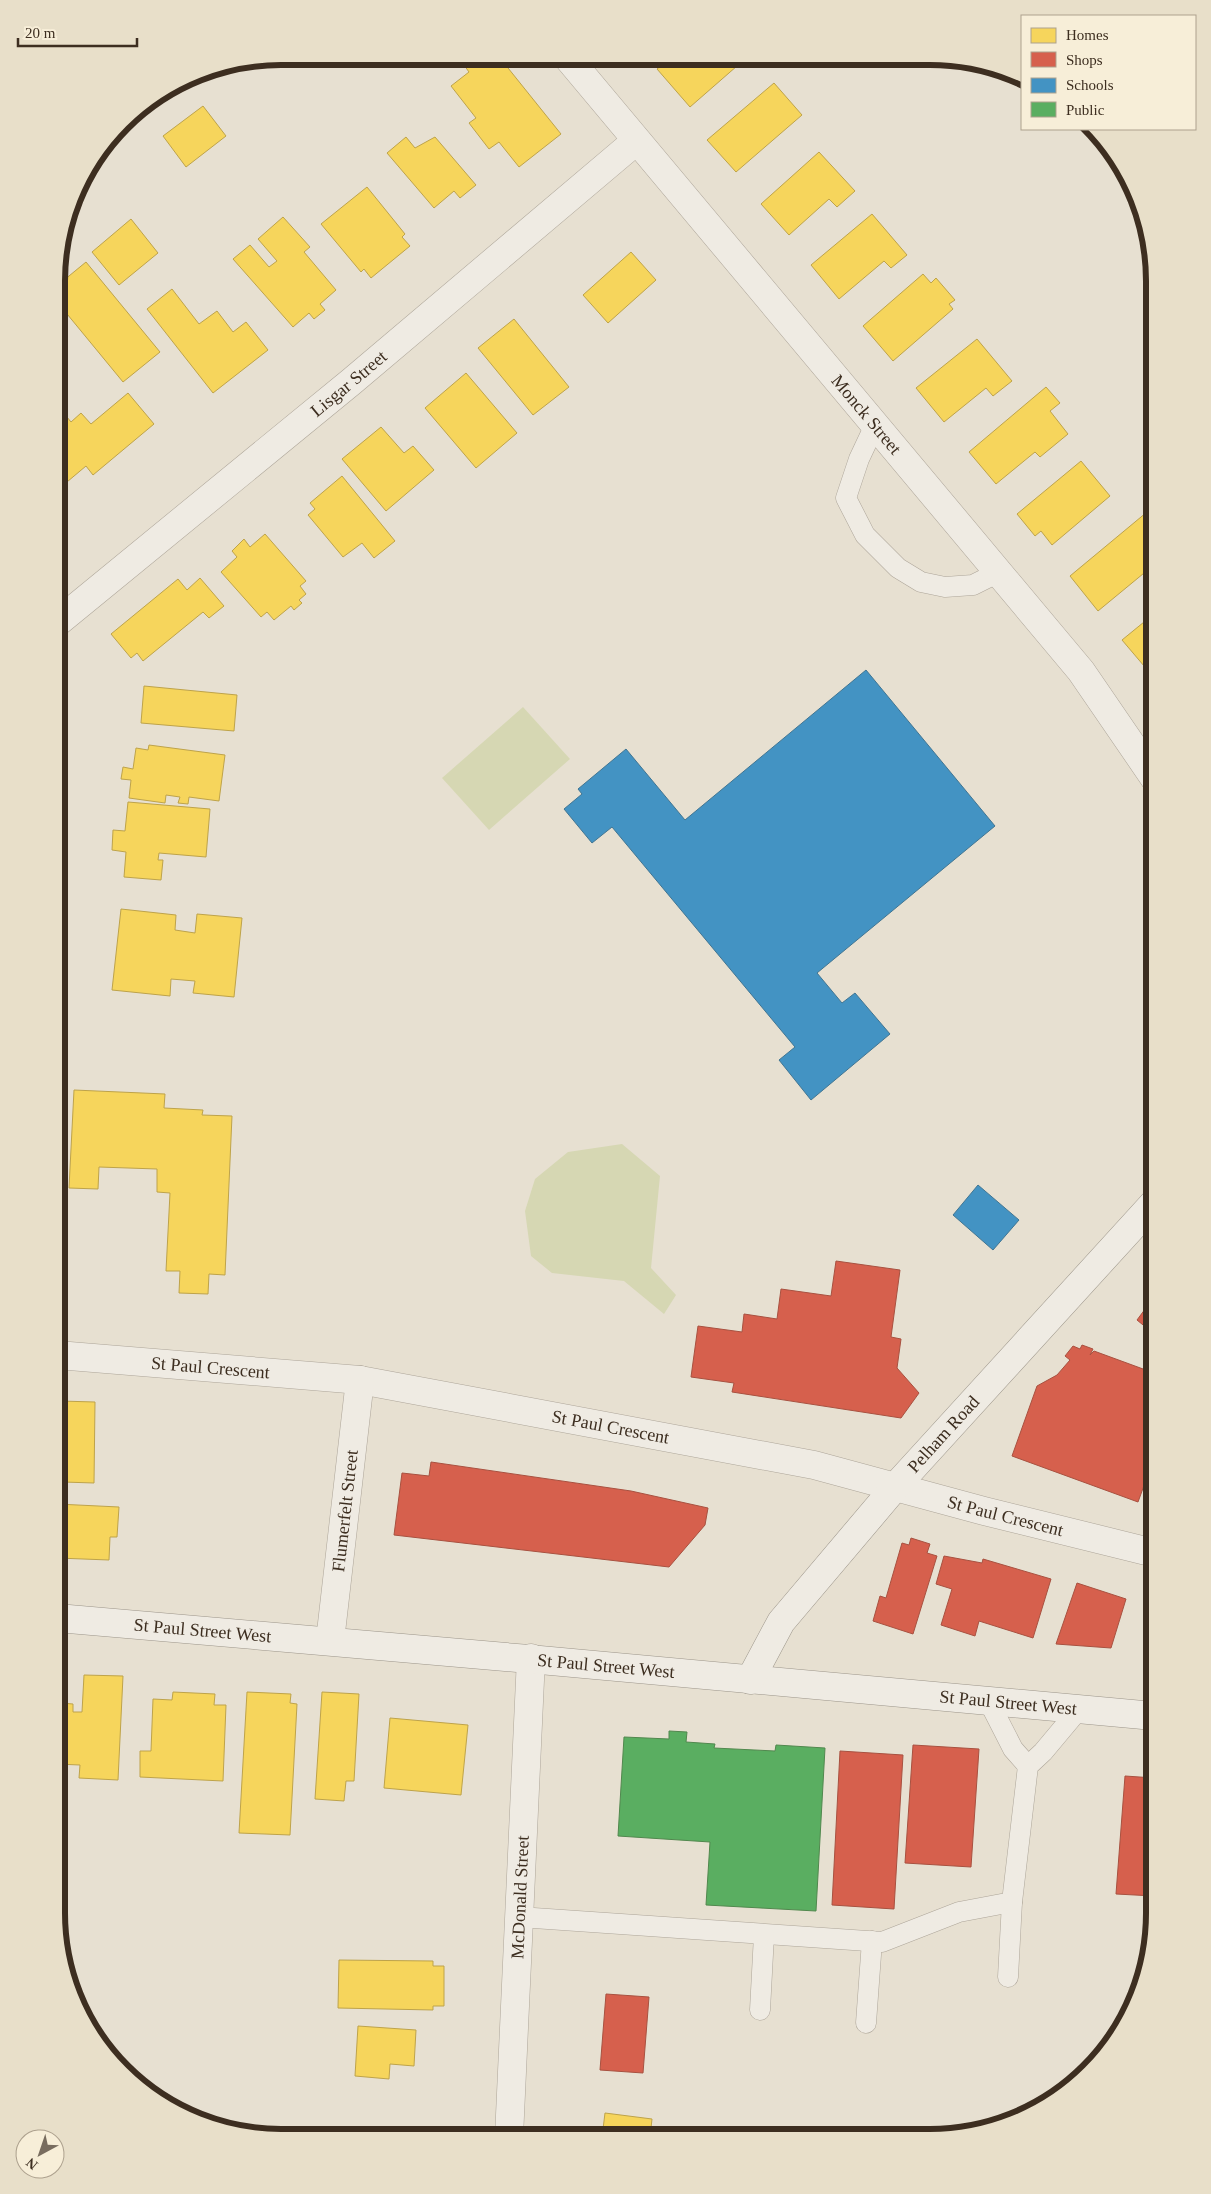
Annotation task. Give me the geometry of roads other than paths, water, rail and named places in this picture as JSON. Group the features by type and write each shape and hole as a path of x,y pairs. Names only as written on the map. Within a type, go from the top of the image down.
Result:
{"street":[{"name":"Monck Street","path":"574,65 1081,671 1146,765"},
{"name":"Lisgar Street","path":"65,616 350,382 636,140"},
{"name":"Pelham Road","path":"750,1680 781,1622 896,1486 1146,1212"},
{"name":"St Paul Crescent","path":"65,1356 360,1380 814,1465 984,1511 1146,1551"},
{"name":"Flumerfelt Street","path":"330,1641 360,1380"},
{"name":"St Paul Street West","path":"65,1619 531,1658 750,1680 1146,1715"},
{"name":"McDonald Street","path":"509,2129 531,1658"}],"lane":[{"path":"875,426 859,459 846,498 866,535 898,568 922,582 945,588 973,585 999,572"},
{"path":"988,1700 1013,1749 1028,1766"},
{"path":"1008,1977 1012,1902 1028,1766 1043,1752 1079,1709"},
{"path":"519,1917 882,1942 959,1912 1012,1902"},
{"path":"760,2010 764,1935"},
{"path":"866,2023 872,1941"}]}
